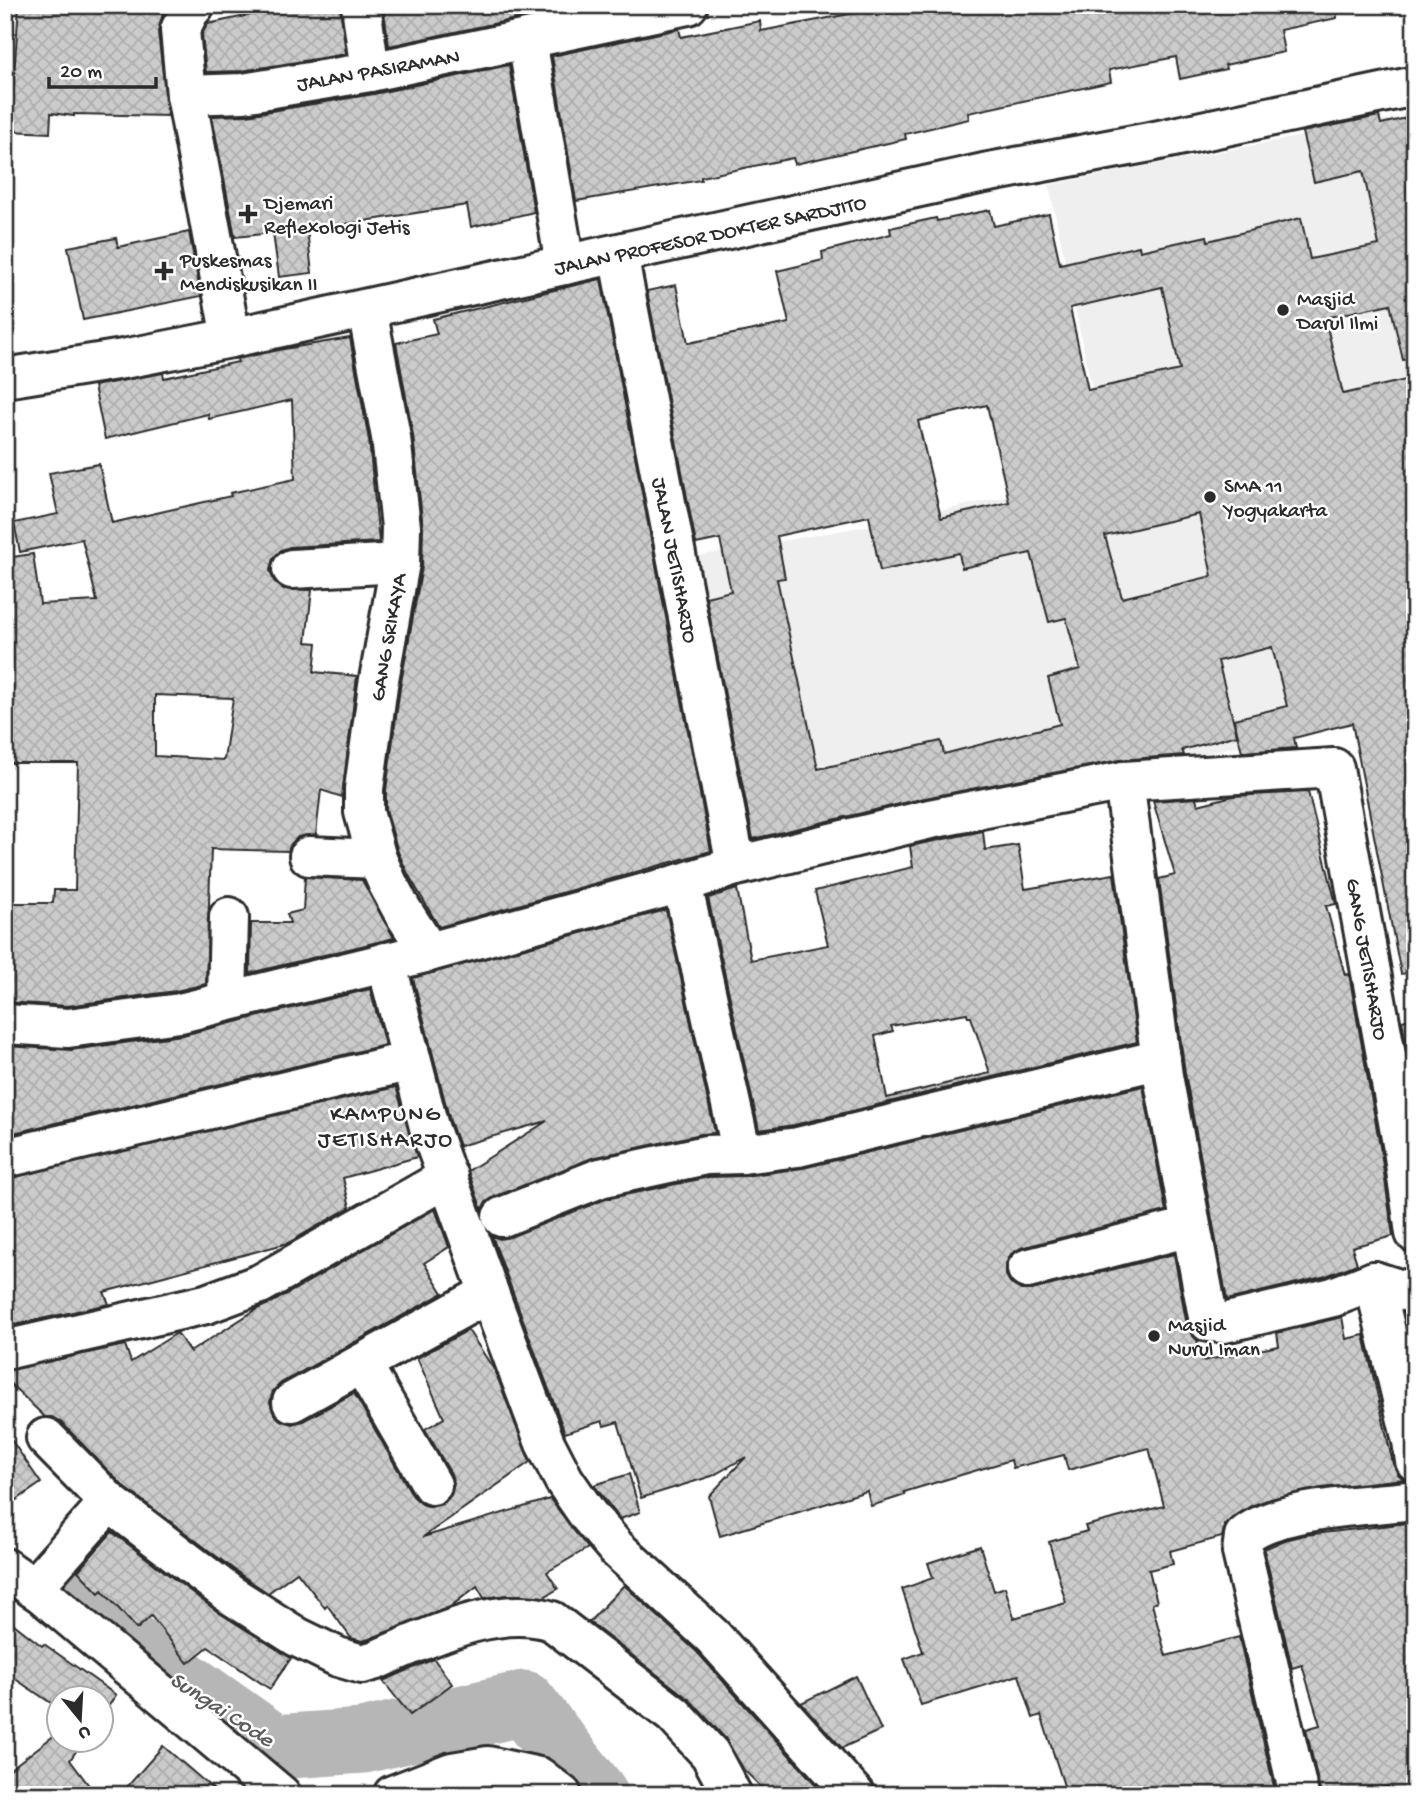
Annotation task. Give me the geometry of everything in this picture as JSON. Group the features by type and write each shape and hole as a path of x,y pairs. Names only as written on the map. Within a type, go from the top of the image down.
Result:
{"street":[{"path":"195,5 180,30 186,95 231,338"},
{"path":"361,5 370,72"},
{"name":"JALAN PASIRAMAN","path":"186,95 243,93 370,72 688,5"},
{"path":"527,40 565,265"},
{"name":"JALAN PROFESOR DOKTER SARDJITO","path":"16,375 123,359 231,338 984,173 1150,142 1415,86"},
{"name":"JALAN JETISHARJO","path":"618,254 736,866"},
{"name":"GANG SRIKAYA","path":"367,309 391,437 401,527 400,563 378,685 364,789 364,812 377,859 402,909 429,952"},
{"path":"292,569 400,563"},
{"name":"GANG JETISHARJO","path":"1124,781 1334,768 1403,1149 1415,1233"},
{"path":"5,1024 68,1028 180,1013 429,952 736,866 930,819 1124,781 1161,1059 1209,1322 1224,1323 1333,1297 1374,1281 1415,1294"},
{"path":"309,856 377,859"},
{"path":"682,883 742,1154"},
{"path":"228,1001 229,917"},
{"path":"386,962 429,1127 545,1443 564,1480 618,1549 713,1637 855,1795"},
{"path":"502,1217 600,1178 706,1155 742,1154 798,1147 1161,1059"},
{"path":"5,1158 411,1061"},
{"path":"5,1350 206,1304 260,1284 447,1177"},
{"path":"1027,1269 1190,1227"},
{"path":"1374,1281 1415,1461"},
{"path":"292,1402 489,1293"},
{"path":"362,1364 432,1485"},
{"path":"46,1438 99,1513 297,1637 350,1662 362,1664 376,1660 472,1623 534,1615 552,1621 674,1715 710,1754 732,1795"},
{"path":"1299,1795 1242,1552 1244,1536 1255,1526 1291,1515 1415,1500"},
{"path":"99,1513 26,1579 281,1795"},
{"path":"393,1795 453,1772 488,1766 539,1777 562,1795"}],"shaded area":[{"name":"SMA 11 Yogyakarta","path":"1415,114 1415,708 792,842 759,848 740,838 687,558 900,520 1110,473 1049,185"}],"building":[{"path":"19,5 165,5 158,32 168,116 74,116 51,113 50,133 10,131"},
{"path":"277,5 340,5 346,54 241,71 206,72 202,34 208,24 278,9"},
{"path":"383,5 581,5 389,46"},
{"path":"926,5 1336,5 1337,18 1280,30 1284,52 1225,65 1226,69 1180,79 1176,57 1109,70 1111,82 968,113 969,119 905,134 906,139 795,164 793,158 701,177 701,180 576,201 552,56 679,29 681,37 760,21 761,31 875,9 876,16"},
{"path":"509,65 534,212 471,227 467,205 307,230 312,273 279,277 273,233 235,237 212,116 247,115 374,94"},
{"name":"SMA 11 Yogyakarta","path":"1379,116 1381,124 1415,116 1415,359 1403,360 1390,304 1325,318 1343,394 1415,378 1415,972 1401,974 1352,723 1294,738 1296,748 1242,752 1234,719 1287,706 1272,647 1218,661 1237,735 1182,750 1184,755 1120,760 925,798 753,839 706,597 731,591 720,539 696,544 647,291 676,285 688,343 789,323 777,271 823,260 822,252 891,234 890,228 990,210 994,226 1049,214 1060,264 1139,246 1140,251 1207,236 1208,241 1301,218 1310,259 1379,245 1363,171 1314,182 1302,132","holes":["1162,287 1180,370 1088,390 1070,308","987,405 1009,502 941,518 918,421","1199,514 1212,576 1122,598 1105,536","869,516 880,571 959,553 962,568 1031,553 1049,622 1066,618 1080,669 1048,678 1060,724 944,754 941,741 818,769 777,579 785,578 777,536"]},
{"path":"189,232 201,296 83,320 68,247 116,238 118,247"},
{"path":"601,279 711,851 439,927 398,852 386,809 386,790 400,688 422,567 423,528 413,435 396,343 437,334 433,319"},
{"path":"350,338 369,440 379,542 290,547 281,550 273,559 270,570 274,581 283,589 312,590 306,642 317,643 314,672 357,676 342,797 321,790 316,834 298,837 288,851 211,849 206,984 176,991 67,1006 5,1002 5,903 53,903 54,890 75,890 78,763 5,763 5,558 33,554 40,604 97,601 82,539 20,552 14,523 58,514 49,473 99,464 112,523 295,479 292,400 209,419 208,414 105,439 94,386 163,373 164,378 284,349","holes":["155,695 233,698 224,760 155,756"]},
{"path":"1308,792 1336,904 1326,906 1345,975 1349,974 1393,1236 1352,1247 1357,1264 1326,1276 1227,1300 1185,1073 1159,879 1175,875 1153,801 1196,798 1198,805 1233,796"},
{"path":"983,831 985,850 1018,845 1025,889 1114,874 1137,1042 794,1125 759,1130 708,898 737,889 751,960 828,945 815,891 913,867 910,846","holes":["967,1013 968,1017 971,1017 990,1073 887,1098 875,1036 893,1031 891,1026"]},
{"path":"305,877 362,880 394,938 250,973 251,923 290,923 287,914 303,910"},
{"path":"666,910 715,1133 592,1158 494,1197 485,1203 482,1210 468,1171 547,1121 459,1146 413,978"},
{"path":"370,989 385,1045 5,1135 5,1046 71,1050 183,1035"},
{"path":"1415,1018 1415,1091 1402,1021"},
{"path":"1143,1086 1166,1211 1021,1248 1011,1254 1006,1264 1006,1275 1011,1284 1021,1290 1032,1290 1174,1254 1187,1326 1197,1340 1202,1361 1279,1346 1277,1333 1342,1317 1346,1339 1364,1335 1393,1464 1404,1479 1321,1488 1270,1499 1251,1506 1232,1518 1225,1525 1222,1537 1170,1551 1173,1564 1149,1570 1157,1602 1152,1604 1166,1656 1239,1637 1276,1795 1067,1795 1041,1715 1033,1718 1019,1675 921,1705 904,1659 923,1652 902,1589 933,1578 928,1563 980,1546 994,1591 1005,1587 1014,1618 1066,1603 1049,1542 1087,1531 1085,1526 1164,1506 1149,1448 1068,1470 1064,1455 1013,1468 1011,1460 904,1492 905,1495 871,1506 867,1491 720,1536 709,1496 746,1457 712,1476 641,1498 618,1422 604,1426 602,1421 565,1433 492,1236 500,1239 510,1237 606,1199 709,1177 745,1176 803,1168"},
{"path":"396,1087 417,1157 343,1178 350,1207 288,1243 104,1292 109,1304 5,1327 5,1179"},
{"path":"435,1209 449,1247 424,1263 443,1293 281,1383 273,1391 270,1402 273,1412 280,1420 292,1424 303,1421 354,1393 413,1496 422,1504 431,1507 442,1504 451,1495 454,1484 425,1429 444,1418 417,1358 468,1330 495,1371 530,1462 423,1537 550,1499 588,1548 547,1572 558,1589 544,1597 508,1595 484,1598 477,1586 450,1607 369,1639 362,1641 351,1638 327,1605 325,1608 297,1572 268,1593 123,1486 62,1423 52,1417 45,1417 5,1379 5,1371 125,1345 131,1362 177,1333 190,1352 257,1309"},
{"path":"1415,1325 1415,1358 1407,1327"},
{"path":"5,1431 41,1483 5,1508"},
{"path":"629,1474 640,1512 620,1519 594,1485"},
{"path":"1408,1523 1415,1554 1415,1795 1390,1795 1387,1786 1360,1795 1321,1795 1306,1729 1320,1725 1302,1665 1292,1668 1264,1549 1305,1535"},
{"path":"112,1532 218,1612 291,1658 270,1689 208,1647 188,1663 151,1616 137,1629 102,1590 99,1593 78,1571"},
{"path":"624,1585 697,1652 825,1795 769,1795 744,1770 726,1739 690,1700 589,1622"},
{"path":"5,1617 42,1646 44,1644 102,1685 46,1685 46,1700 5,1672"},
{"path":"434,1659 452,1684 410,1715 383,1681"},
{"path":"856,1676 881,1730 842,1748 801,1703"},
{"path":"46,1742 46,1755 74,1755 70,1760 96,1795 5,1795 5,1773"},
{"path":"163,1746 220,1795 120,1795"}],"waterway":[{"name":"Sungai Code","path":"72,1604 274,1747 363,1741 524,1703 596,1795"}],"place":[{"name":"Djemari Reflexologi Jetis","path":"248,214"},
{"name":"Puskesmas Mendiskusikan II","path":"164,271"},
{"name":"Masjid Darul Ilmi","path":"1283,310"},
{"name":"SMA 11 Yogyakarta","path":"1210,497"},
{"name":"Masjid Nurul Iman","path":"1154,1336"}],"district":[{"name":"KAMPUNG JETISHARJO","path":"386,1125"}]}
